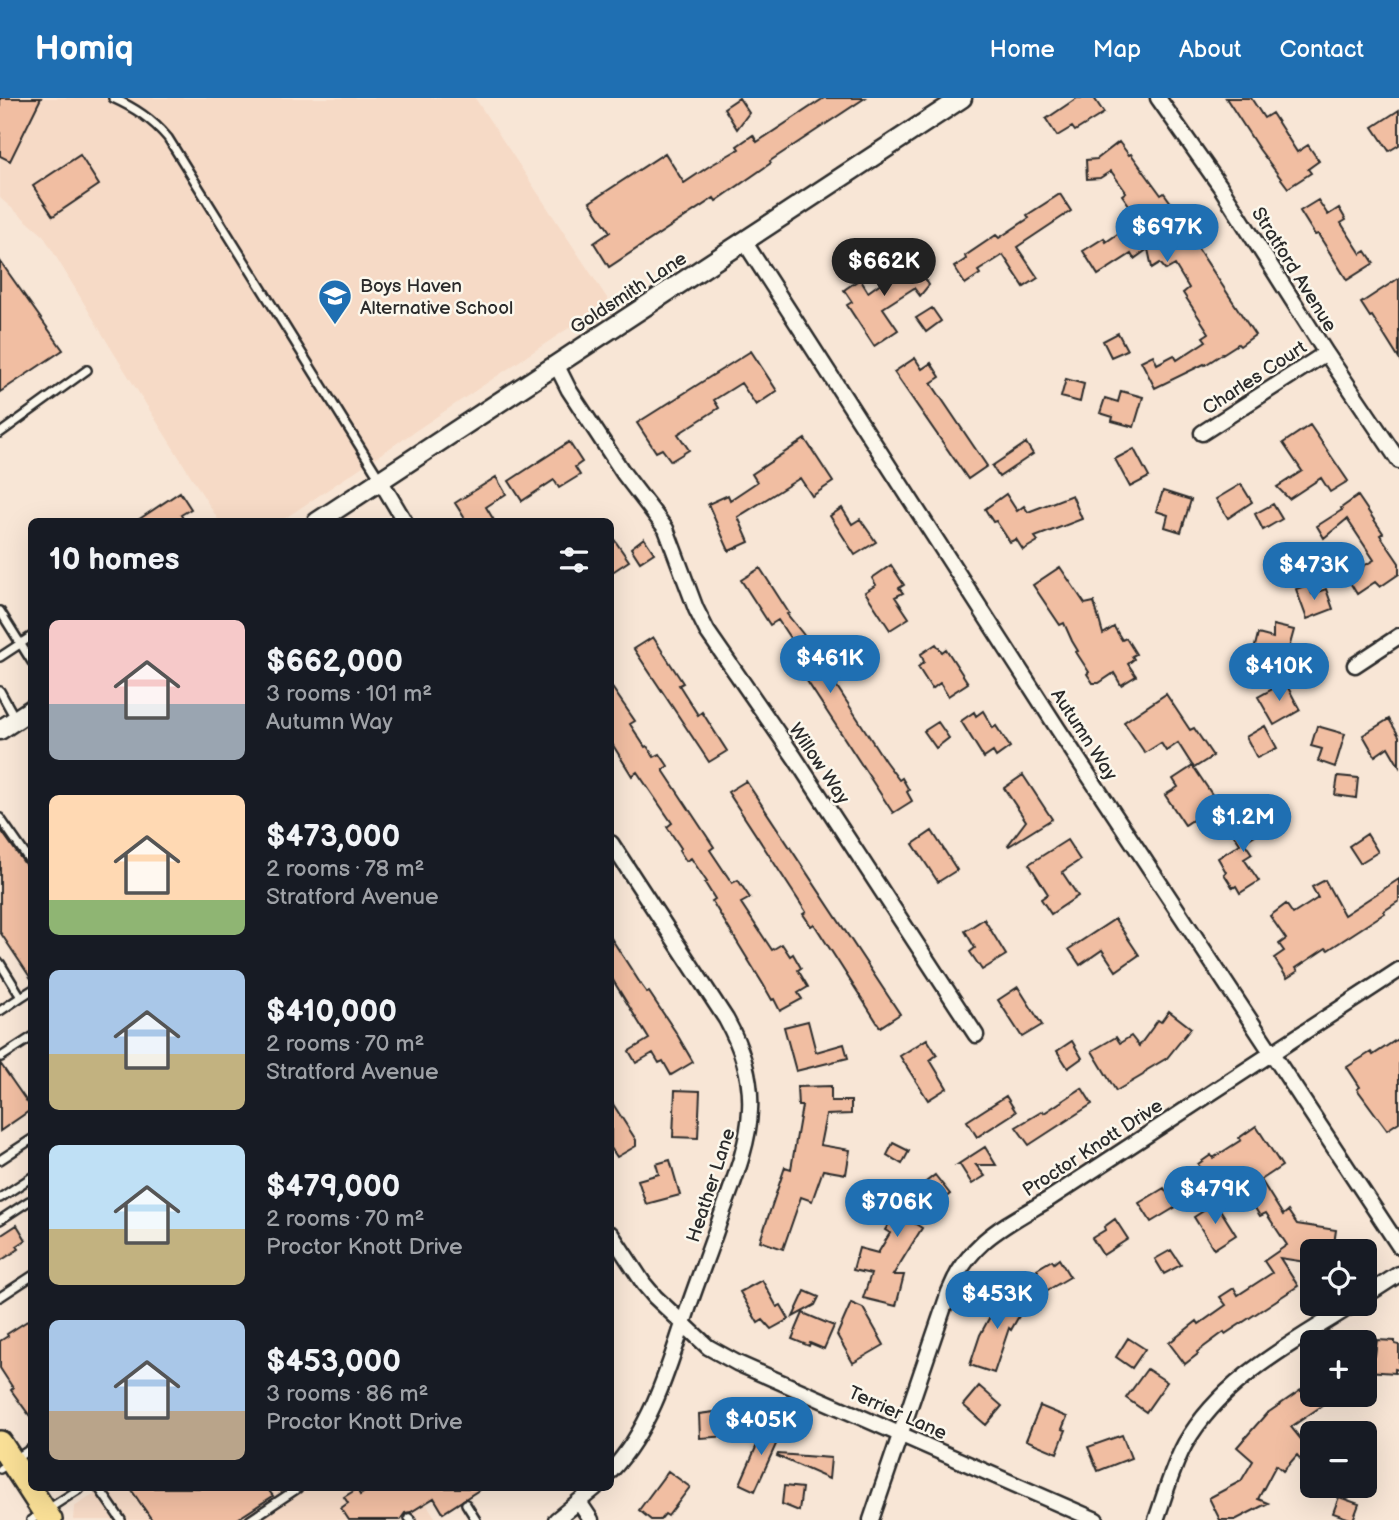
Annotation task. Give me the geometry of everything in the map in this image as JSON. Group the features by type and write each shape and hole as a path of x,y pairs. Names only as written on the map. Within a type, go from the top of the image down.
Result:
{"main road":[{"path":"11,1455 28,1489"},
{"path":"29,1491 42,1517"}],"street":[{"name":"Goldsmith Lane","path":"323,518 962,98"},
{"name":"Stratford Avenue","path":"1158,98 1220,186 1326,353 1399,461"},
{"name":"Autumn Way","path":"744,241 1058,729 1399,1246"},
{"name":"Charles Court","path":"1202,433 1326,353"},
{"name":"Willow Way","path":"556,364 569,390 624,474 666,529 707,631 795,758 976,1035"},
{"path":"380,480 403,518"},
{"path":"1355,665 1399,636"},
{"path":"0,730 28,712"},
{"name":"Heather Lane","path":"614,848 731,1029 743,1055 751,1091 748,1133 682,1324 675,1352 657,1398 637,1437 614,1468"},
{"name":"Proctor Knott Drive","path":"871,1520 955,1278 964,1262 979,1245 1002,1227 1399,970"},
{"name":"Terrier Lane","path":"614,1239 644,1284 708,1348 1096,1520"},
{"path":"1377,1289 1399,1274"},
{"path":"1156,1520 1185,1445 1208,1410 1241,1378 1336,1316"},
{"path":"556,1520 592,1491"},
{"path":"579,1502 591,1520"}],"lane":[{"path":"113,98 150,119 168,138 380,480"},
{"path":"0,433 87,370"},
{"path":"0,611 28,656"},
{"path":"0,657 28,639"},
{"path":"0,691 16,719"},
{"path":"0,818 28,858"},
{"path":"0,963 22,997"},
{"path":"0,1011 28,993"},
{"path":"1,1058 28,1040"},
{"path":"0,1160 28,1142"},
{"path":"0,1198 28,1180"},
{"path":"0,1220 28,1202"},
{"path":"0,1297 28,1279"},
{"path":"42,1517 77,1491"},
{"path":"101,1491 121,1520"},
{"path":"250,1520 294,1491"},
{"path":"466,1504 476,1520"}],"shaded area":[{"name":"Boys Haven Alternative School","path":"0,98 475,98 609,301 285,518 217,518 43,235 0,198"},
{"path":"99,1491 418,1491 437,1520 73,1520 74,1507"}],"building":[{"path":"0,98 41,98 10,161 0,156"},
{"path":"739,98 749,113 737,129 724,108"},
{"path":"824,98 865,98 770,161 771,163 716,201 714,198 609,267 594,243 610,232 590,202 665,153 684,183 739,149 737,146 753,135 757,142"},
{"path":"1077,98 1094,98 1104,113 1075,131 1072,127 1057,136 1046,119"},
{"path":"1226,98 1251,98 1264,118 1272,113 1297,152 1308,145 1319,161 1308,169 1311,173 1288,188"},
{"path":"1399,110 1399,145 1389,151 1373,127"},
{"path":"1119,142 1161,195 1164,193 1174,207 1171,210 1173,215 1255,335 1205,365 1155,388 1141,361 1153,355 1157,364 1174,355 1177,360 1206,341 1203,337 1209,333 1183,293 1189,288 1175,265 1166,270 1160,263 1152,268 1148,249 1134,259 1131,254 1098,275 1083,251 1104,238 1106,242 1139,219 1122,195 1126,192 1111,171 1100,178 1087,179 1086,160 1097,159"},
{"path":"80,155 99,185 53,216 33,186"},
{"path":"1060,194 1071,211 1017,247 1038,278 1024,287 1003,255 978,271 980,274 965,284 954,267 966,259 965,256 996,235 999,238 1029,218 1027,215"},
{"path":"1318,200 1328,215 1339,208 1346,220 1341,223 1361,254 1366,251 1374,263 1347,280 1300,211"},
{"path":"910,255 929,285 920,296 914,288 883,308 898,330 874,346 847,305 852,302 844,290 860,279 868,292 889,277 884,269"},
{"path":"0,261 63,350 0,392"},
{"path":"1399,278 1399,359 1361,303"},
{"path":"932,308 941,321 926,332 916,318"},
{"path":"1118,333 1127,350 1111,357 1103,341"},
{"path":"751,351 777,391 756,405 741,383 714,400 719,408 678,434 689,450 671,461 662,449 656,452 637,423"},
{"path":"915,358 922,369 931,363 940,377 931,383 987,466 968,479 894,372"},
{"path":"1066,379 1084,384 1080,402 1061,397"},
{"path":"1121,391 1143,397 1134,427 1112,421 1113,417 1100,413 1105,398 1118,402"},
{"path":"1310,425 1348,481 1330,492 1321,478 1289,499 1277,487 1302,471 1283,443"},
{"path":"805,439 833,482 812,496 800,478 738,517 749,542 729,551 708,504 728,495 730,500 757,482 752,474"},
{"path":"569,442 582,462 575,467 580,475 559,488 554,480 522,501 509,481"},
{"path":"1026,443 1033,454 999,477 992,466"},
{"path":"1134,449 1149,477 1130,487 1115,459"},
{"path":"496,477 506,494 486,507 493,518 464,518 455,503"},
{"path":"1241,484 1252,502 1228,518 1216,499"},
{"path":"1163,491 1191,500 1181,532 1165,527 1168,515 1156,511"},
{"path":"180,492 191,509 181,515 183,518 141,518"},
{"path":"1006,494 1017,511 1024,506 1028,512 1072,495 1082,519 1035,537 1038,541 1023,550 1016,539 1010,542 985,509"},
{"path":"1358,496 1399,563 1399,574 1380,587 1375,582 1357,594 1346,576 1374,560 1347,519 1324,538 1317,526"},
{"path":"1273,504 1282,519 1263,530 1255,514"},
{"path":"842,508 852,524 860,519 876,542 855,555 830,516"},
{"path":"644,538 654,553 640,562 631,548"},
{"path":"614,539 629,561 614,571"},
{"path":"891,565 904,585 899,588 903,593 895,597 909,618 890,630 865,592 876,585 872,578"},
{"path":"1060,567 1085,604 1094,602 1103,634 1114,627 1122,640 1126,638 1136,654 1128,664 1136,676 1121,685 1114,673 1099,683 1093,683 1064,623 1060,625 1033,585"},
{"path":"760,568 789,613 787,614 803,634 885,761 899,780 902,778 909,790 907,792 912,801 893,813 794,661 802,656 778,620 770,625 741,580"},
{"path":"1308,585 1312,594 1326,589 1333,609 1307,619 1296,589"},
{"path":"1273,625 1294,630 1286,659 1254,650 1258,634 1273,638"},
{"path":"653,637 683,683 679,685 698,715 702,712 727,751 709,762 634,649"},
{"path":"936,644 942,652 946,649 968,683 948,696 940,683 932,689 918,667 924,662 921,654"},
{"path":"1285,682 1300,710 1274,725 1258,697"},
{"path":"614,690 635,721 630,724 645,747 647,746 654,757 660,754 668,766 663,770 714,847 710,850 732,883 738,880 750,898 741,903 772,950 782,944 790,956 793,954 808,987 798,993 802,999 780,1011 712,901 715,899 705,883 707,882 691,858 686,861 679,850 681,848 667,827 672,823 637,772 632,776 614,747"},
{"path":"1166,694 1190,730 1194,728 1213,756 1194,768 1178,743 1166,751 1161,743 1145,753 1124,722"},
{"path":"983,711 993,728 996,726 1010,747 996,757 993,752 984,758 961,721 974,712 976,716"},
{"path":"1389,719 1399,736 1399,766 1388,747 1375,756 1363,735"},
{"path":"938,722 949,738 936,748 924,731"},
{"path":"1265,726 1277,748 1257,758 1246,737"},
{"path":"1317,726 1345,734 1335,767 1318,761 1322,749 1311,746"},
{"path":"1193,766 1215,799 1206,804 1209,809 1185,825 1165,795 1178,787 1173,779"},
{"path":"1023,775 1052,819 1009,846 1026,821 1004,788"},
{"path":"1338,776 1358,778 1356,798 1335,795"},
{"path":"746,781 900,1014 880,1027 814,924 811,926 803,914 806,912 728,792"},
{"path":"1260,811 1269,826 1244,842 1252,854 1244,859 1259,881 1240,893 1236,886 1233,888 1224,874 1226,872 1218,858 1240,844 1231,830"},
{"path":"0,829 28,868 28,974 0,932"},
{"path":"932,831 957,870 938,882 913,844"},
{"path":"1367,834 1378,852 1360,863 1349,846"},
{"path":"1067,840 1080,860 1062,872 1078,896 1051,914 1041,899 1048,894 1029,864"},
{"path":"1399,879 1399,901 1384,911 1385,913 1296,968 1298,971 1287,978 1274,958 1284,951 1279,944 1286,939 1270,916 1286,904 1293,914 1318,898 1312,887 1325,880 1344,915"},
{"path":"984,919 1006,955 982,970 970,952 975,948 965,931"},
{"path":"1115,919 1139,955 1116,971 1102,950 1080,965 1069,949"},
{"path":"614,943 675,1031 693,1062 671,1075 663,1061 659,1063 653,1053 636,1063 629,1051 649,1039 614,982"},
{"path":"1018,987 1042,1025 1022,1037 998,1000"},
{"path":"1169,1011 1191,1028 1167,1058 1116,1091 1092,1051 1116,1037 1120,1043 1131,1036 1139,1046 1158,1020 1161,1022"},
{"path":"808,1021 816,1052 844,1044 848,1058 796,1071 784,1027"},
{"path":"1399,1038 1399,1122 1387,1130 1357,1089 1360,1087 1347,1067 1371,1052 1373,1055"},
{"path":"927,1039 937,1055 930,1060 947,1088 928,1100 900,1056"},
{"path":"1072,1041 1082,1058 1068,1068 1057,1051"},
{"path":"0,1063 28,1103 28,1112 0,1131"},
{"path":"831,1086 831,1101 851,1101 851,1114 826,1115 820,1145 850,1150 846,1174 823,1170 812,1201 801,1197 783,1249 760,1241 785,1167 791,1169 802,1106 798,1106 797,1087"},
{"path":"1082,1088 1092,1104 1029,1145 1016,1127 1043,1111 1044,1113"},
{"path":"675,1090 700,1091 698,1138 673,1137"},
{"path":"1006,1096 1016,1112 977,1137 967,1121"},
{"path":"614,1106 636,1140 636,1146 617,1157 614,1152"},
{"path":"1256,1126 1282,1166 1261,1180 1283,1215 1288,1211 1297,1224 1336,1230 1335,1239 1300,1239 1300,1261 1280,1258 1298,1286 1225,1334 1224,1332 1185,1364 1169,1343 1197,1321 1199,1324 1226,1305 1220,1297 1234,1288 1238,1295 1272,1273 1264,1261 1287,1245 1266,1213 1260,1216 1238,1181 1203,1203 1189,1180 1202,1172 1198,1164 1211,1155 1213,1158 1241,1140 1239,1138"},
{"path":"893,1143 909,1151 902,1164 887,1155"},
{"path":"985,1147 996,1165 976,1165 985,1176 972,1184 960,1165 957,1165"},
{"path":"670,1160 680,1195 646,1204 638,1180 659,1174 656,1164"},
{"path":"935,1175 950,1194 914,1223 922,1228 893,1275 904,1275 896,1306 863,1298 871,1274 853,1270 859,1248 878,1253 890,1233 885,1230 894,1216 869,1200 877,1187 901,1201"},
{"path":"1164,1188 1176,1207 1151,1222 1139,1203"},
{"path":"1216,1203 1236,1235 1214,1249 1194,1217"},
{"path":"1115,1219 1128,1239 1103,1255 1092,1238 1105,1230 1104,1227"},
{"path":"17,1225 26,1240 17,1246 19,1249 0,1261 0,1236"},
{"path":"1171,1250 1181,1265 1164,1274 1155,1259"},
{"path":"1059,1259 1070,1277 1041,1294 1030,1276 1052,1260 1054,1263"},
{"path":"762,1280 777,1307 781,1305 789,1319 771,1329 763,1320 758,1323 740,1292"},
{"path":"1005,1289 1027,1302 1011,1330 1009,1328 994,1373 970,1365 980,1335"},
{"path":"805,1291 819,1297 815,1305 793,1317"},
{"path":"851,1303 863,1308 884,1345 853,1363 837,1335"},
{"path":"803,1313 834,1326 824,1349 792,1339"},
{"path":"28,1321 28,1413 11,1390 13,1388 0,1368 0,1341 8,1336 7,1334"},
{"path":"1128,1338 1145,1349 1132,1368 1116,1357"},
{"path":"1377,1340 1395,1341 1395,1344 1399,1345 1399,1370 1395,1369 1395,1373 1377,1372"},
{"path":"1147,1369 1167,1382 1146,1412 1126,1398"},
{"path":"979,1386 1002,1406 986,1425 963,1405"},
{"path":"1300,1391 1300,1407 1320,1407 1291,1427 1300,1438 1300,1459 1297,1455 1283,1471 1276,1465 1258,1499 1268,1503 1235,1520 1220,1520 1209,1498 1241,1481 1253,1461 1237,1447 1266,1414"},
{"path":"1040,1406 1067,1417 1062,1429 1066,1430 1057,1453 1026,1440"},
{"path":"731,1410 731,1414 743,1412 745,1435 700,1438 699,1414"},
{"path":"766,1424 782,1431 755,1491 740,1484"},
{"path":"1122,1435 1131,1458 1098,1471 1088,1447"},
{"path":"777,1456 831,1458 829,1479"},
{"path":"668,1471 690,1487 668,1516 665,1514 660,1520 651,1520 639,1510"},
{"path":"784,1486 802,1488 799,1511 782,1504"},
{"path":"132,1491 269,1491 273,1496 236,1520 152,1520"},
{"path":"354,1491 358,1491 360,1495 366,1491 477,1491 443,1513 434,1498 405,1513 400,1520 349,1520 341,1508 348,1503 344,1497"},
{"path":"1339,1498 1359,1504 1353,1520 1333,1513"}],"place":[{"name":"Boys Haven Alternative School","path":"335,326"}]}
